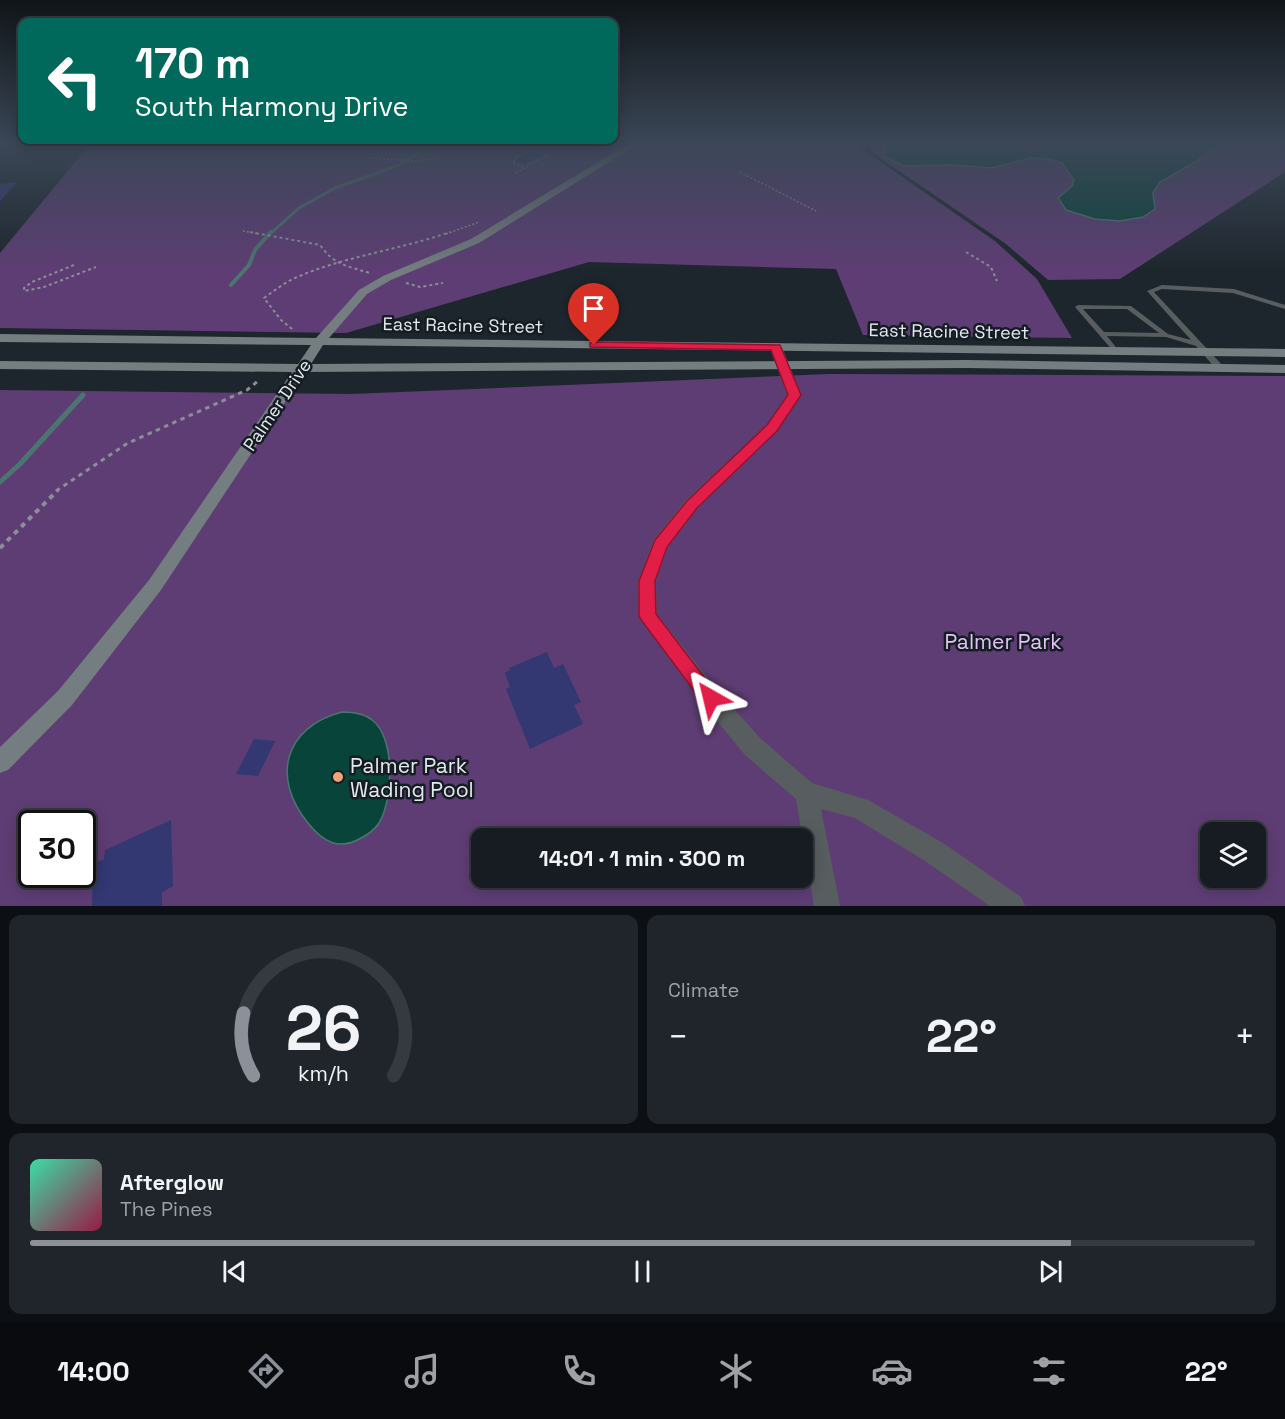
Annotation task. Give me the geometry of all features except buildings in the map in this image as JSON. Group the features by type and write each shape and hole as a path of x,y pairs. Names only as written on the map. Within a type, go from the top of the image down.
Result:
{"main road":[{"name":"Palmer Drive","path":"0,762 65,698 155,585 319,342 363,292 387,278 475,241 565,186"},
{"name":"East Racine Street","path":"0,338 1116,351 1201,348 1285,353"},
{"name":"East Racine Street","path":"0,365 303,368 967,364 1285,369"}],"street":[{"path":"776,347 795,395 772,428 692,504 660,544 647,581 648,616 711,698 753,747 806,793 860,808 934,852 1012,906"},
{"path":"806,793 826,906"}],"lane":[{"path":"1220,368 1150,291 1162,287 1234,291 1285,307"},
{"path":"1116,351 1078,307 1129,307 1166,335 1201,348"},
{"path":"1102,334 1166,335"}],"path":[{"path":"768,186 816,211"},
{"path":"243,231 295,238 320,245 329,258 337,263 420,287 442,283"},
{"path":"966,252 992,267 997,281"},
{"path":"74,265 32,282 24,288 24,291 44,287 96,267"}],"green space":[{"path":"55,186 916,186 995,241 1037,279 1072,338 863,335 836,269 589,262 346,333 0,328 0,253"},
{"path":"922,186 1263,186 1120,279 1048,280 1006,244"},
{"name":"Palmer Park","path":"829,374 1285,376 1285,906 0,906 0,390 352,394"}],"shaded area":[{"path":"1072,186 1157,186 1153,193 1155,209 1143,217 1120,221 1095,219 1066,210 1058,198"},
{"name":"Palmer Park Wading Pool","path":"342,712 365,716 380,729 385,740 390,770 387,800 379,823 371,832 346,844 326,840 308,823 296,806 287,772 289,756 296,742 307,729 322,719"}],"waterway":[{"path":"270,234 299,208 340,186"},
{"path":"231,285 249,265 255,250 271,232"},
{"path":"0,482 20,464 83,395"}],"place":[{"name":"Palmer Park Wading Pool","path":"338,777"}],"route":[{"path":"594,345 776,347 795,395 772,428 692,504 660,544 647,581 648,616 711,698"}]}
